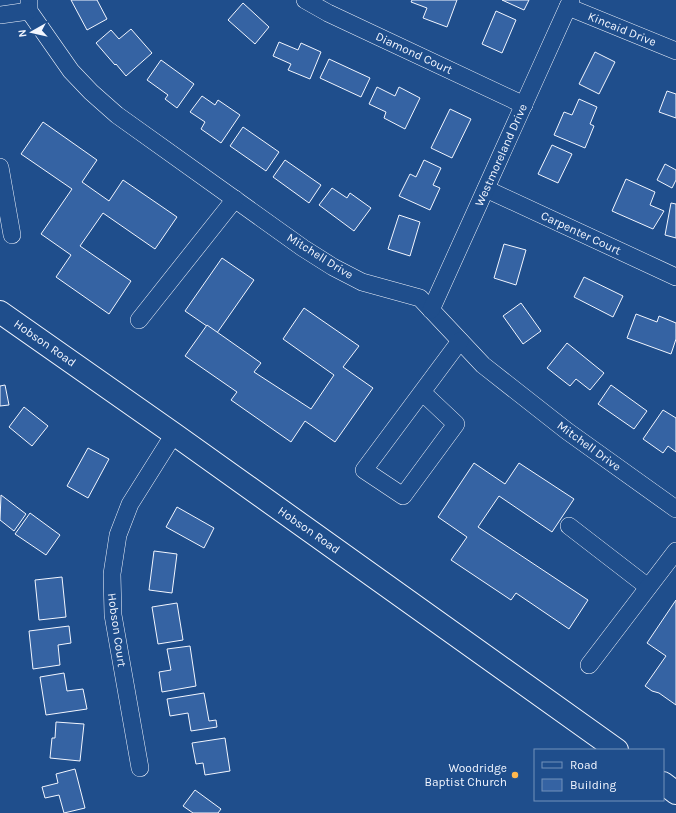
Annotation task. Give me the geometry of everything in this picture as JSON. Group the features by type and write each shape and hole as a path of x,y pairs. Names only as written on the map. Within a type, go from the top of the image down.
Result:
{"main road":[{"name":"Hobson Road","path":"0,312 174,434 616,749"},
{"path":"664,784 676,793"}],"street":[{"name":"Diamond Court","path":"306,0 328,12 524,104"},
{"name":"Westmoreland Drive","path":"431,310 570,3"},
{"name":"Kincaid Drive","path":"570,3 676,51"},
{"path":"0,15 29,5"},
{"name":"Mitchell Drive","path":"29,5 57,53 71,71 91,92 117,115 303,248 333,267 362,282 420,298 483,365 567,432 676,508"},
{"path":"0,167 12,235"},
{"name":"Carpenter Court","path":"486,189 676,277"},
{"path":"139,320 235,199"},
{"path":"422,392 456,424 403,496 364,470 422,392 460,341"},
{"name":"Hobson Court","path":"140,768 113,615 112,574 118,535 130,504 174,434"},
{"path":"569,526 648,587"},
{"path":"589,665 676,551"}],"building":[{"path":"71,0 97,0 107,19 87,30"},
{"path":"412,0 457,0 447,27 423,18 427,8 411,2"},
{"path":"502,0 529,0 524,10"},
{"path":"243,3 269,27 255,44 228,20"},
{"path":"496,11 516,20 502,53 482,44"},
{"path":"131,29 152,53 126,76 96,43 111,30 119,39"},
{"path":"279,42 298,50 301,43 321,52 310,79 288,70 291,64 273,56"},
{"path":"595,52 615,62 599,94 579,84"},
{"path":"329,59 370,78 361,97 320,78"},
{"path":"161,60 194,84 177,108 165,99 168,95 147,80"},
{"path":"377,87 395,96 399,87 420,98 405,129 384,118 386,112 369,104"},
{"path":"667,91 676,94 676,118 659,112"},
{"path":"202,96 215,105 218,100 240,115 221,143 201,129 205,122 190,112"},
{"path":"579,99 597,107 590,124 594,126 585,148 554,135 564,112 572,115"},
{"path":"450,109 471,119 452,158 431,148"},
{"path":"43,122 97,160 82,182 109,201 123,180 177,217 155,249 103,213 80,246 131,281 109,314 56,277 71,255 41,234 72,189 21,154"},
{"path":"243,127 279,152 266,171 230,146"},
{"path":"552,145 572,154 558,183 538,174"},
{"path":"285,160 321,185 309,203 273,177"},
{"path":"424,160 441,168 433,185 440,188 430,210 399,196 410,174 416,177"},
{"path":"665,164 676,170 676,180 672,188 657,180"},
{"path":"626,179 655,192 650,205 664,211 653,229 612,211"},
{"path":"332,188 347,198 350,193 371,208 354,231 319,205"},
{"path":"671,203 676,204 676,238 665,235"},
{"path":"399,215 420,222 410,256 388,249"},
{"path":"504,244 526,250 516,285 494,278"},
{"path":"222,258 254,280 217,333 185,311"},
{"path":"584,277 623,296 613,317 574,297"},
{"path":"521,303 541,331 523,344 503,316"},
{"path":"304,308 359,346 343,367 373,388 335,442 305,421 291,442 231,400 237,392 185,356 207,325 261,363 254,372 311,409 334,375 283,339"},
{"path":"636,314 657,322 659,316 676,323 676,339 671,354 627,338"},
{"path":"567,343 604,373 590,390 576,379 570,386 547,368"},
{"path":"5,385 9,405 0,406 0,386"},
{"path":"611,385 647,411 634,429 598,404"},
{"path":"24,407 48,426 32,446 9,427"},
{"path":"663,410 676,418 676,452 668,446 663,453 643,439"},
{"path":"88,448 109,459 88,498 67,486"},
{"path":"474,463 505,484 519,463 574,499 552,532 499,496 478,527 588,600 569,629 516,593 511,600 451,560 467,537 438,517"},
{"path":"1,495 26,514 14,531 0,520"},
{"path":"177,507 214,528 204,548 166,527"},
{"path":"30,513 60,535 46,555 15,534"},
{"path":"154,551 177,554 172,593 149,590"},
{"path":"62,577 66,617 39,620 35,580"},
{"path":"676,600 676,705 659,693 652,691 645,686 666,656 647,643"},
{"path":"177,603 183,640 158,644 152,607"},
{"path":"69,626 71,643 58,645 60,665 33,669 29,631"},
{"path":"190,646 196,686 162,692 159,672 171,670 167,649"},
{"path":"64,673 67,691 83,689 87,709 46,715 40,677"},
{"path":"204,693 209,721 216,720 217,727 191,731 188,713 170,716 167,699"},
{"path":"56,722 84,724 80,761 50,758 52,738 55,738"},
{"path":"225,738 230,771 205,775 203,763 196,764 192,743"},
{"path":"75,769 85,808 64,813 59,795 45,798 42,787 58,783 56,774"},
{"path":"195,790 221,809 218,813 193,813 183,806"}],"place":[{"name":"Woodridge Baptist Church","path":"515,775"}]}
